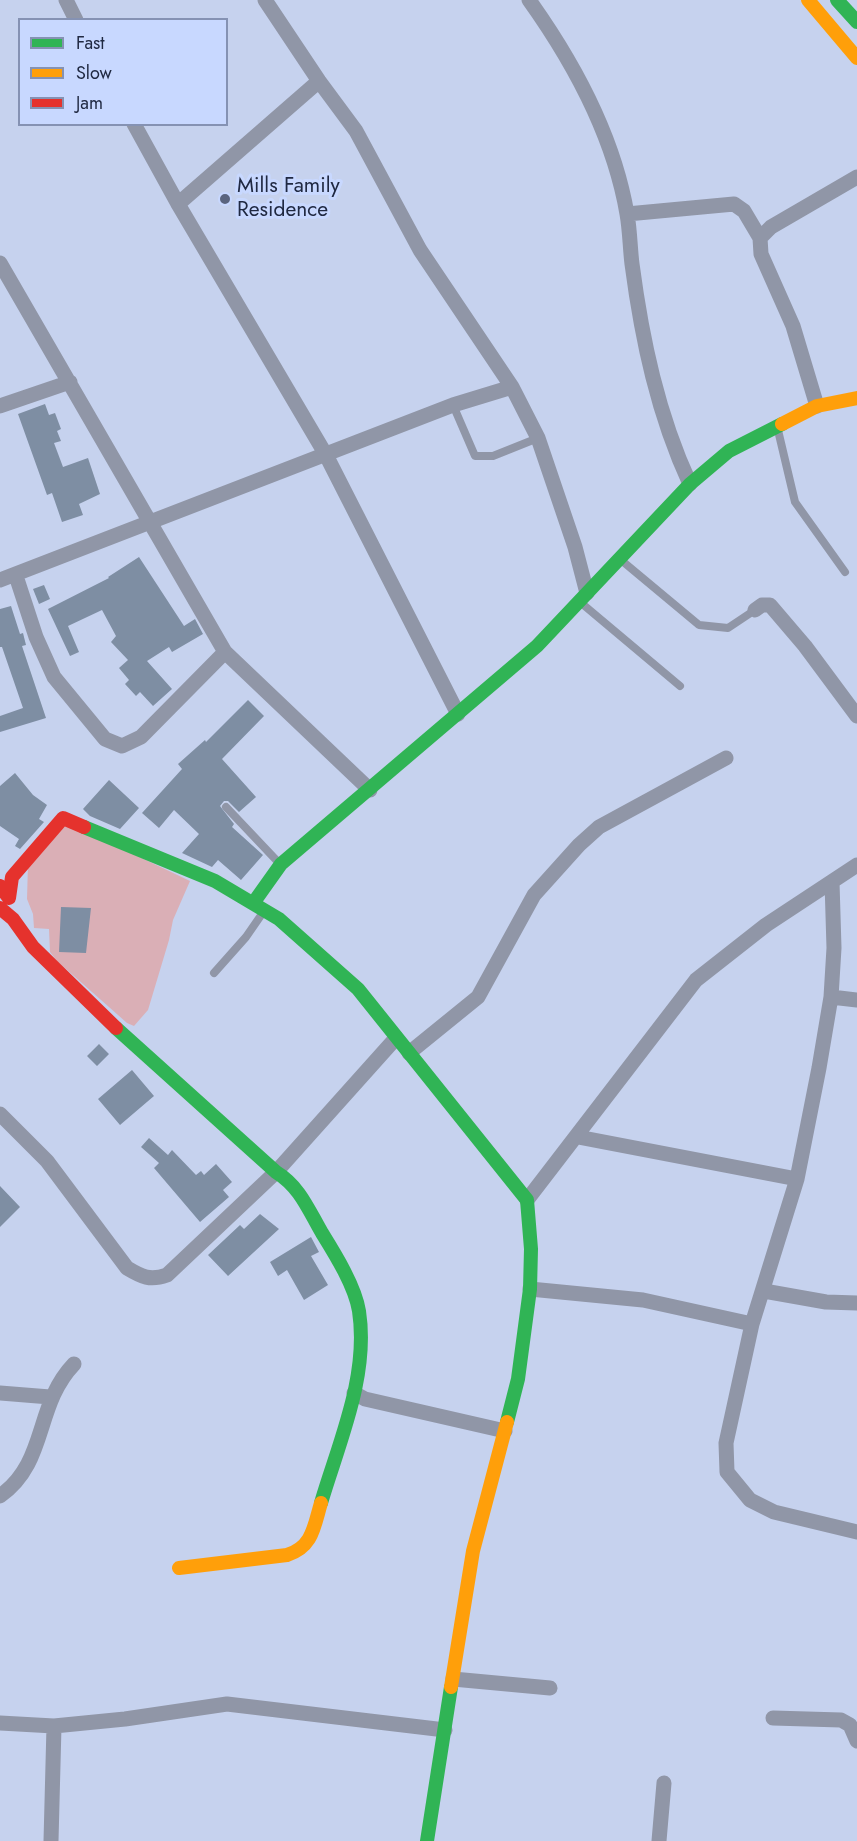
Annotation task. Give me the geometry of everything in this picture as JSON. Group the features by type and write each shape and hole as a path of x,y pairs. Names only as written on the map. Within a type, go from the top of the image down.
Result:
{"main road":[{"path":"808,0 857,58"},
{"path":"837,0 857,22"},
{"path":"260,906 280,864 537,646 690,484 729,451 776,425 818,406 857,398"},
{"path":"179,1568 287,1555 300,1551 309,1542 354,1394 360,1360 359,1310 340,1263 292,1182 276,1172 116,1028 33,947 13,919 2,900 12,877 63,818 175,863 260,906 358,989 527,1200 531,1249 530,1289 518,1378 473,1551 427,1841"}],"street":[{"path":"66,0 75,18"},
{"path":"265,0 319,81 356,131 420,250 512,387 538,438 575,547 583,598"},
{"path":"529,0 560,44 608,145 627,214 632,264 648,361 672,447 690,484"},
{"path":"178,204 319,81"},
{"path":"135,126 178,204 326,455 458,714"},
{"path":"760,238 771,227 857,177"},
{"path":"627,214 734,204 744,211 760,238 761,254 793,326 818,406"},
{"path":"0,263 225,652 370,790"},
{"path":"0,406 70,382"},
{"path":"0,580 16,576 151,524 453,405 512,387"},
{"path":"16,576 36,637 54,677 105,738 122,746 141,737 225,652"},
{"path":"755,610 762,605 770,605 805,646 857,716"},
{"path":"409,1053 478,997 534,895 579,845 599,827 726,759"},
{"path":"527,1200 578,1137 696,980 766,925 857,865"},
{"path":"832,882 834,948 831,997 797,1179 752,1324 726,1443 727,1472 750,1500 774,1512 857,1532"},
{"path":"831,997 857,1000"},
{"path":"0,1114 47,1161 127,1268 143,1278 155,1279 167,1275 276,1172 396,1038"},
{"path":"578,1137 797,1179"},
{"path":"530,1289 643,1300 752,1324"},
{"path":"764,1291 826,1302 857,1303"},
{"path":"0,1496 14,1486 30,1464 50,1397 60,1379 74,1364"},
{"path":"0,1393 50,1397"},
{"path":"354,1394 365,1399 506,1431"},
{"path":"453,1678 550,1688"},
{"path":"0,1723 54,1726 125,1719 227,1704 445,1730"},
{"path":"773,1718 841,1720 850,1725 856,1733 857,1741"},
{"path":"51,1841 54,1726"},
{"path":"659,1841 664,1783"}],"lane":[{"path":"453,405 475,456 493,456 538,438"},
{"path":"776,425 795,502 845,572"},
{"path":"621,559 699,625 728,628 755,610"},
{"path":"583,598 680,686"},
{"path":"226,807 280,864"},
{"path":"214,973 246,938 260,906"}],"shaded area":[{"path":"66,822 190,881 173,920 148,1010 134,1026 127,1023 57,961 50,952 49,929 34,928 33,914 27,899 28,864"}],"building":[{"path":"45,404 49,415 55,413 61,429 57,431 61,441 54,443 63,467 88,458 100,494 79,504 83,515 62,522 52,493 47,495 18,414"},
{"path":"139,557 184,626 195,619 203,634 172,652 169,647 147,661 172,689 153,706 140,692 136,696 125,684 129,680 119,668 128,660 111,642 116,636 102,610 68,626 79,652 70,656 48,609 109,578"},
{"path":"44,585 50,599 39,604 33,589"},
{"path":"11,606 20,634 23,633 26,645 22,646 46,718 0,732 0,716 23,708 2,647 0,647 0,609"},
{"path":"248,700 264,716 222,759 256,797 239,812 228,801 224,801 220,806 234,824 232,827 263,855 241,880 218,860 212,867 182,853 199,834 174,810 159,828 142,813 182,769 178,764 205,740 206,742"},
{"path":"15,773 33,795 47,805 39,819 44,822 20,849 15,846 19,839 0,826 0,786"},
{"path":"109,780 139,808 120,829 90,816 83,809"},
{"path":"61,907 91,908 86,953 59,952"},
{"path":"99,1044 109,1054 97,1066 87,1056"},
{"path":"132,1070 154,1096 120,1125 98,1099"},
{"path":"149,1138 168,1155 172,1150 196,1175 201,1171 204,1175 216,1164 232,1182 223,1190 229,1197 200,1222 154,1168 159,1163 141,1147"},
{"path":"0,1186 20,1207 0,1227"},
{"path":"260,1214 279,1229 228,1276 208,1255 240,1225 244,1229"},
{"path":"311,1237 319,1252 311,1256 328,1285 304,1300 287,1270 278,1276 270,1262"}],"traffic: fast":[{"path":"837,0 857,22"},
{"path":"254,902 281,864 537,646 690,484 729,451 782,424"},
{"path":"84,827 215,881 279,919 358,989 527,1200 531,1249 530,1289 518,1379 507,1422"},
{"path":"116,1028 291,1184 308,1207 349,1281 359,1311 360,1360 344,1433 321,1503"},
{"path":"427,1841 451,1687"}],"traffic: slow":[{"path":"808,0 857,58"},
{"path":"782,424 817,406 857,398"},
{"path":"451,1687 473,1551 507,1422"},
{"path":"179,1568 287,1555 296,1551 311,1535 321,1503"}],"traffic: jam":[{"path":"0,886 9,898 12,877 63,818 84,827"},
{"path":"0,908 13,919 33,947 116,1028"}],"place":[{"name":"Mills Family Residence","path":"225,199"}]}
